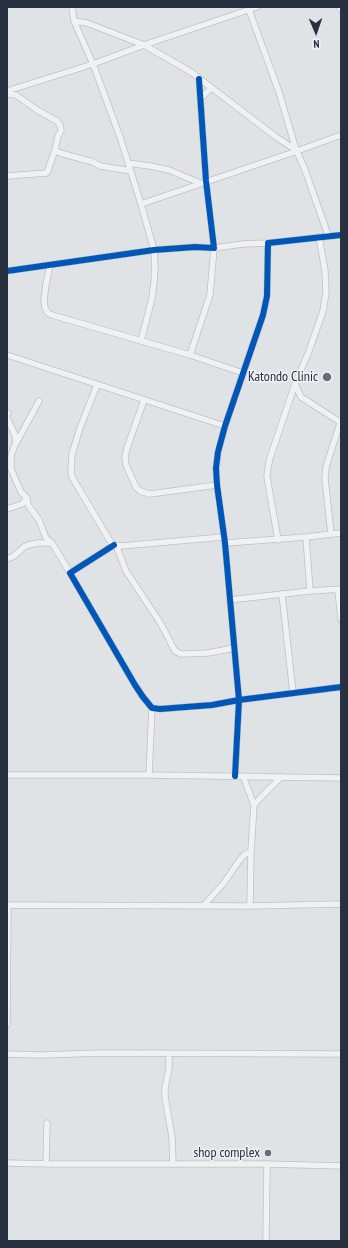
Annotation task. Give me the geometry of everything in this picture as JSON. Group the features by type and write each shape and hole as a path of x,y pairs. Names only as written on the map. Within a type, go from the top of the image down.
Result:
{"street":[{"path":"72,7 74,21 93,64 128,164 154,250 155,267 152,298 141,341"},
{"path":"7,92 93,64 248,8 258,7"},
{"path":"248,8 328,236"},
{"path":"74,21 87,23 144,45 191,72 276,137 297,151"},
{"path":"190,355 210,295 214,248 206,181 199,79"},
{"path":"200,99 211,88"},
{"path":"7,92 16,95 37,110 57,121 60,125 61,131 58,136 47,173 7,176"},
{"path":"141,204 341,135"},
{"path":"55,150 60,153 93,162 100,166 130,171"},
{"path":"128,164 170,170 200,183"},
{"path":"7,271 154,250 191,247 214,248 341,235"},
{"path":"278,540 267,477 268,468 295,384 309,351 323,311 326,292 325,271 319,237"},
{"path":"236,776 239,700 216,468 218,452 225,426 263,315 267,296 268,243"},
{"path":"50,265 44,301 45,308 48,313 190,355 243,373"},
{"path":"7,355 225,426"},
{"path":"295,384 301,397 341,421 326,467 325,489 331,534"},
{"path":"97,385 76,441 71,463 72,477 110,541 115,545 126,571 161,624 175,651 181,654 208,653 234,648"},
{"path":"290,399 301,397"},
{"path":"144,400 125,457 126,465 136,487 140,491 150,494 217,485"},
{"path":"39,401 16,442 11,456 11,469 21,492 27,498 28,505 39,520 46,538 52,543 135,686 152,708 149,775"},
{"path":"7,414 16,442"},
{"path":"7,509 22,504 27,498"},
{"path":"224,543 306,538 341,533"},
{"path":"70,573 115,545 120,546 223,537"},
{"path":"306,538 310,591"},
{"path":"7,559 14,556 28,545 52,543"},
{"path":"230,600 340,589 341,619"},
{"path":"282,594 293,693"},
{"path":"152,708 160,709 212,705 239,700 341,687"},
{"path":"7,775 149,775 341,778"},
{"path":"244,776 254,805 250,906"},
{"path":"254,805 281,777"},
{"path":"202,906 223,884 244,855 251,851"},
{"path":"7,1024 8,905 250,906 341,904"},
{"path":"7,1054 341,1054"},
{"path":"169,1054 169,1068 165,1088 165,1097 172,1137 173,1164"},
{"path":"46,1164 47,1123"},
{"path":"7,1162 46,1164 267,1164 341,1166"},
{"path":"266,1241 267,1164"}],"cycle path":[{"path":"7,271 154,250 195,247 214,248 206,181 199,79"},
{"path":"341,235 268,243 267,296 263,315 225,426 218,452 216,468 225,543 239,700 341,687"},
{"path":"114,545 70,573 135,685 152,708 160,709 212,705 239,700 235,776"}],"place":[{"name":"Katondo Clinic","path":"327,377"},
{"name":"shop complex","path":"268,1153"}]}
